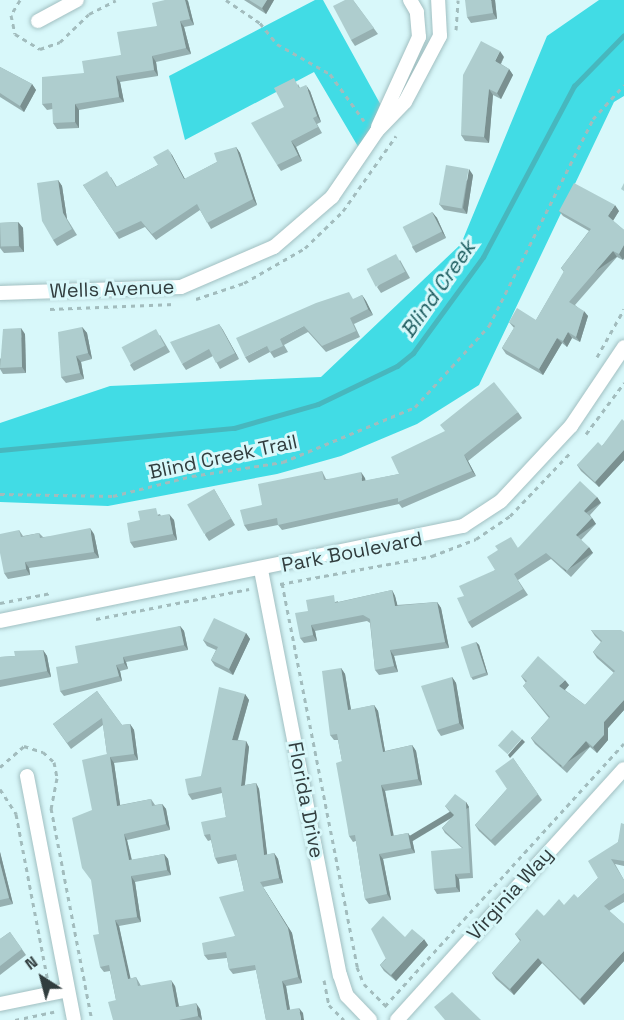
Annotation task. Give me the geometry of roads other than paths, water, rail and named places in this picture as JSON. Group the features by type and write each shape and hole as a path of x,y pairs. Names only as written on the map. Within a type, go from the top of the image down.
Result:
{"street":[{"path":"38,21 77,0"},
{"name":"Wells Avenue","path":"0,293 152,290 211,278 302,227 332,197 371,131 419,37 417,12 410,0"},
{"name":"Wells Avenue","path":"371,131 405,102 434,49 442,25 438,0"},
{"name":"Park Boulevard","path":"0,621 437,535 477,519 501,501 584,412 624,347"},
{"name":"Florida Drive","path":"261,570 340,975 347,996 370,1020"},
{"name":"Virginia Way","path":"397,1020 624,769"},
{"path":"27,776 74,1020"},
{"path":"0,1004 68,990"}],"waterway":[{"name":"Blind Creek","path":"0,450 234,428 318,404 397,366 413,353 483,257 574,86 624,35"}]}
